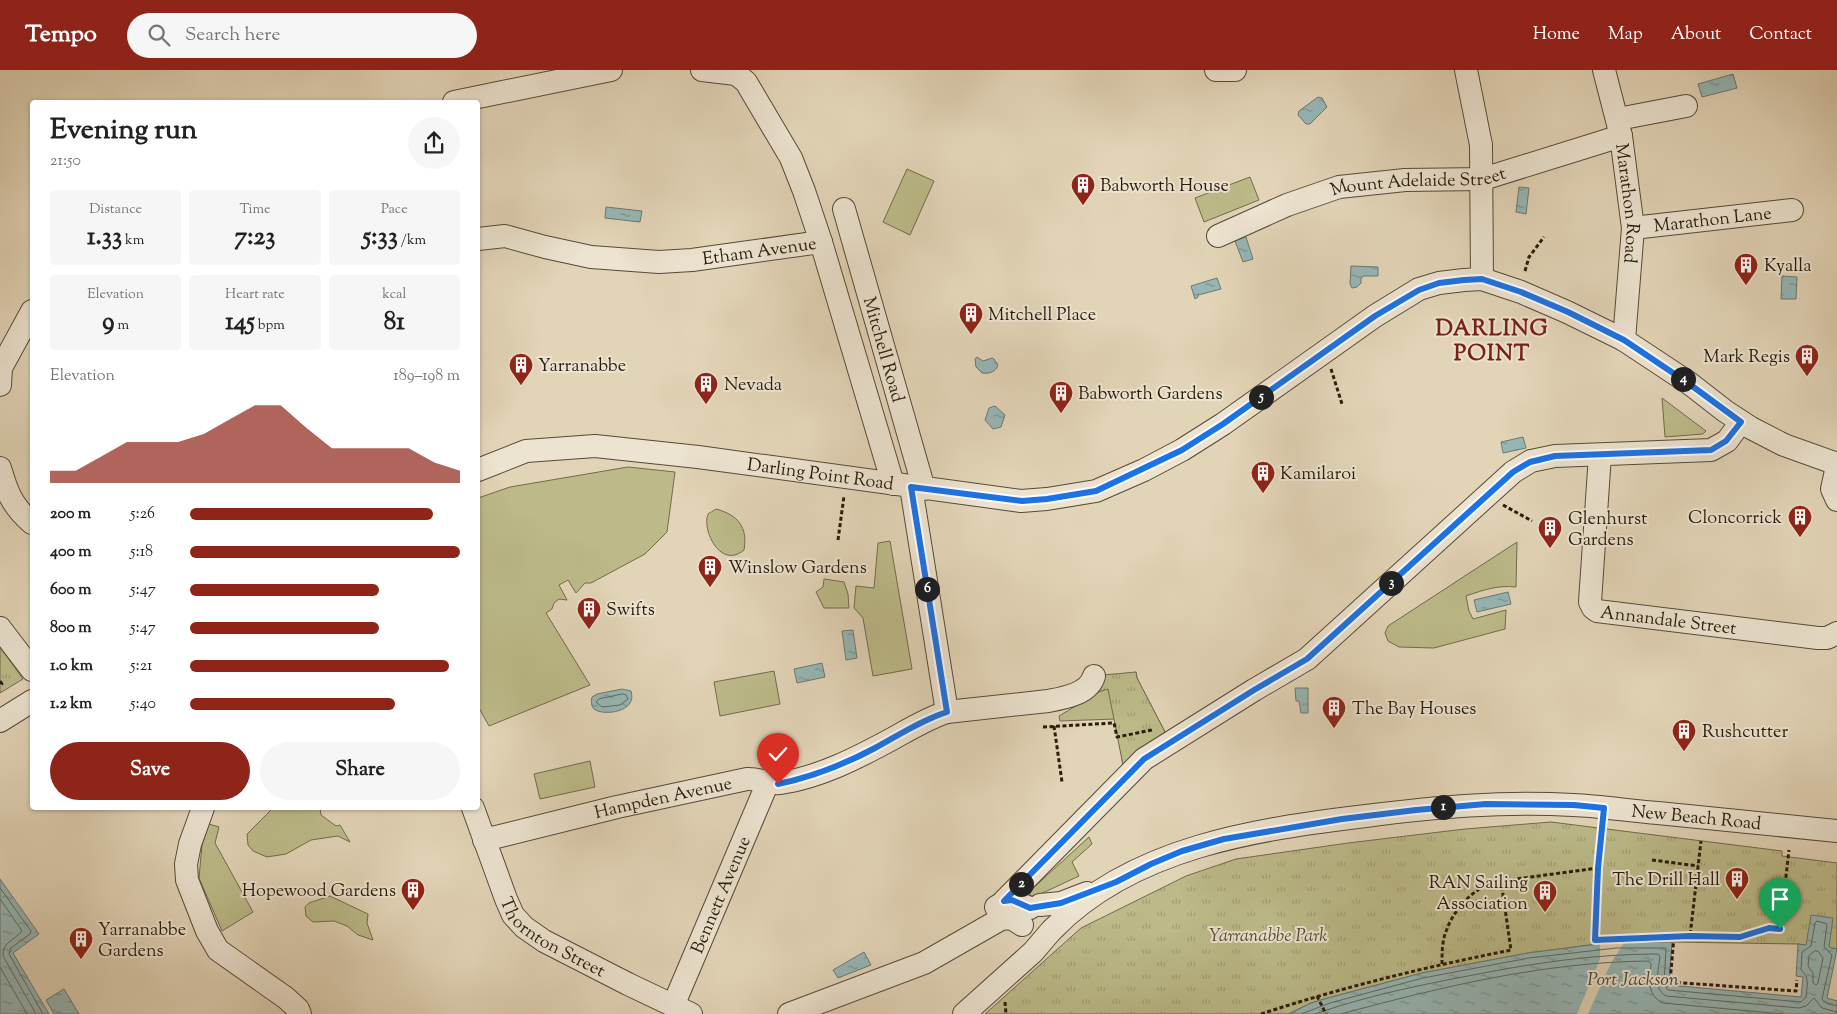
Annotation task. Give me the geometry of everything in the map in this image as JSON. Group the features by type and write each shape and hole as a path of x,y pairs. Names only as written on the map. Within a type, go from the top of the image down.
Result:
{"street":[{"path":"464,100 612,70"},
{"path":"702,70 736,74 746,82 797,171 821,242"},
{"path":"1216,70 1235,70"},
{"path":"1466,70 1482,145 1482,279"},
{"name":"Marathon Road","path":"1604,70 1619,128 1633,228 1624,340"},
{"name":"Mount Adelaide Street","path":"1218,236 1287,205 1338,187 1405,180 1483,178 1619,128 1686,106"},
{"name":"Mitchell Road","path":"844,209 909,486"},
{"name":"Marathon Lane","path":"1633,228 1792,210"},
{"name":"Etham Avenue","path":"480,239 505,236 590,257 658,262 692,260 821,242 909,486"},
{"name":"Darling Point Road","path":"480,469 526,451 595,446 689,456 1022,501 1096,491 1182,450 1223,424 1375,316 1419,290 1439,283 1482,279 1552,305 1624,340 1688,383 1741,422 1784,445 1837,465"},
{"path":"0,385 1,368 30,316"},
{"path":"789,1014 911,968 949,950 976,924 1022,914 1144,759 1307,659 1513,472 1530,462 1555,456 1711,450 1726,441 1741,422"},
{"name":"Annandale Street","path":"1600,455 1590,602 1593,608 1597,611 1818,638 1827,638 1837,633"},
{"path":"1837,465 1832,489 1837,500"},
{"path":"0,468 6,490 19,512 30,521"},
{"path":"909,486 947,712"},
{"path":"0,628 30,667"},
{"name":"Hampden Avenue","path":"484,840 617,807 747,779 760,779 774,784 786,782 832,768 935,716 947,712 1064,698 1086,688 1092,683 1094,676"},
{"path":"0,721 30,702"},
{"name":"Bennett Avenue","path":"682,1010 768,782"},
{"name":"New Beach Road","path":"991,989 1018,954 1024,936 1022,914 1061,903 1116,882 1166,857 1224,839 1342,819 1486,804 1574,805 1837,831"},
{"path":"202,810 190,844 186,864 187,880 207,931 218,950 286,998 298,1009 300,1014"},
{"name":"Thornton Street","path":"474,810 508,904 524,927 544,941 682,1010"},
{"name":"New Beach Road","path":"964,1014 1033,952 1052,930 1076,909 1116,882"},
{"path":"1022,914 1026,930 1044,934 1052,930"}],"path":[{"path":"1525,271 1529,257 1544,238"},
{"path":"1332,371 1342,404"},
{"path":"838,540 847,478"},
{"path":"1501,504 1532,521"},
{"path":"0,681 2,684 0,686"},
{"path":"1043,727 1114,723 1117,737 1152,730"},
{"path":"1054,726 1062,782"},
{"path":"1604,808 1598,868 1595,940 1690,936 1740,937 1769,928 1780,929 1788,850"},
{"path":"1690,936 1701,842"},
{"path":"1652,860 1698,866"},
{"path":"1442,964 1442,951 1447,928 1457,911 1480,888 1501,881 1598,868"},
{"path":"1261,1014 1317,996 1442,964 1511,950 1501,881"},
{"path":"1674,937 1670,982 1796,992 1797,980"},
{"path":"1317,996 1326,1012"}],"green space":[{"path":"907,169 934,181 910,235 883,222"},
{"path":"1250,177 1259,200 1204,222 1195,198"},
{"path":"1662,398 1706,431 1703,434 1665,437"},
{"path":"628,467 675,472 667,532 645,554 591,583 585,583 576,593 568,580 559,585 567,600 559,599 554,603 552,609 546,613 590,685 489,726 480,710 480,497 510,487"},
{"path":"716,509 736,519 743,529 744,550 735,555 727,555 720,551 710,536 707,519 709,513"},
{"path":"890,541 912,669 873,676 863,618 854,608 856,586 874,588 878,543"},
{"path":"1517,542 1516,587 1497,587 1466,596 1473,619 1506,610 1505,629 1434,648 1399,647 1388,641 1385,633 1388,626"},
{"path":"824,579 844,582 848,594 849,608 824,608 816,592 823,587"},
{"path":"0,647 23,679 0,693"},
{"path":"774,671 780,704 720,716 714,682"},
{"path":"1136,672 1137,678 1165,732 1123,765 1115,719 1060,721 1059,716 1095,693"},
{"path":"1136,672 1137,678 1165,732 1123,765 1108,689 1095,693 1103,675"},
{"path":"590,761 595,787 540,799 534,774"},
{"path":"271,810 320,810 321,815 336,826 340,825 350,842 338,836 311,840 286,854 267,857 253,851 248,845 247,834"},
{"name":"Yarranabbe Park","path":"1551,822 1782,851 1782,856 1837,863 1837,949 1798,944 1673,942 1590,945 1528,953 1422,973 1311,1003 1288,1014 985,1014 1081,928 1186,876 1236,859 1465,829"},
{"path":"209,824 219,827 215,843 253,912 222,931 199,878 202,845"},
{"path":"1089,837 1092,844 1072,862 1079,876 1034,897 1031,896 1029,892"},
{"path":"330,896 368,914 367,923 373,940 358,935 347,926 334,921 313,922 306,916 305,907 309,903"}],"water":[{"path":"1733,74 1737,88 1702,97 1698,84"},
{"path":"1318,97 1322,98 1327,107 1310,124 1306,124 1298,115 1299,111"},
{"path":"1519,187 1529,188 1526,214 1516,212"},
{"path":"606,207 642,211 640,222 605,218"},
{"path":"1246,237 1253,259 1243,262 1235,241"},
{"path":"1351,266 1378,267 1378,276 1363,276 1361,283 1357,287 1352,288 1350,284"},
{"path":"1782,276 1797,277 1796,299 1781,299"},
{"path":"1217,278 1221,289 1198,295 1195,299 1191,286"},
{"path":"977,357 983,361 994,359 998,365 996,369 992,372 982,373 976,367 975,359"},
{"path":"995,406 1005,415 1001,427 993,429 985,420 989,408"},
{"path":"1523,437 1526,448 1503,453 1501,442"},
{"path":"1508,592 1511,604 1477,612 1474,600"},
{"path":"853,630 857,658 846,660 842,631"},
{"path":"822,663 825,677 797,683 794,669"},
{"path":"1295,688 1308,688 1308,713 1301,713 1299,701 1296,701"},
{"path":"622,689 631,691 632,698 624,708 618,711 604,712 593,708 592,697 597,694"},
{"path":"0,879 39,934 13,953 49,1014 0,1014"},
{"name":"Port Jackson","path":"1811,915 1833,918 1829,947 1837,949 1827,998 1837,1001 1837,1014 1289,1014 1311,1003 1422,973 1528,953 1616,943 1672,942 1669,985 1801,997 1803,977 1796,976 1798,944 1806,945"},
{"path":"864,952 871,965 838,978 833,970"},
{"path":"64,989 79,1014 54,1014 46,1000"}],"pier":[{"path":"1624,943 1611,963 1588,1014 1577,1014 1600,959 1600,944"}],"place":[{"name":"Babworth House","path":"1083,206"},
{"name":"Kyalla","path":"1746,286"},
{"name":"Mitchell Place","path":"971,335"},
{"name":"Mark Regis","path":"1807,377"},
{"name":"Yarranabbe","path":"521,386"},
{"name":"Nevada","path":"706,405"},
{"name":"Babworth Gardens","path":"1061,414"},
{"name":"Kamilaroi","path":"1263,494"},
{"name":"Cloncorrick","path":"1800,538"},
{"name":"Glenhurst Gardens","path":"1550,549"},
{"name":"Winslow Gardens","path":"710,588"},
{"name":"Swifts","path":"589,630"},
{"name":"The Bay Houses","path":"1334,729"},
{"name":"Rushcutter","path":"1684,752"},
{"name":"The Drill Hall","path":"1737,900"},
{"name":"Hopewood Gardens","path":"413,911"},
{"name":"RAN Sailing Association","path":"1545,913"},
{"name":"Yarranabbe Gardens","path":"81,960"}],"district":[{"name":"DARLING POINT","path":"1492,340"}],"route":[{"path":"778,784 832,768 935,716 947,712 911,487 1022,501 1096,491 1144,470 1182,450 1223,424 1375,316 1419,290 1439,283 1482,279 1521,292 1568,312 1624,340 1688,383 1741,422 1726,441 1716,449 1555,456 1530,462 1513,472 1307,659 1144,759 1004,901 1012,900 1030,908 1061,903 1116,882 1182,851 1224,839 1268,830 1416,810 1486,804 1574,805 1604,808 1598,868 1595,940 1690,936 1740,937 1769,928 1780,929"}]}
